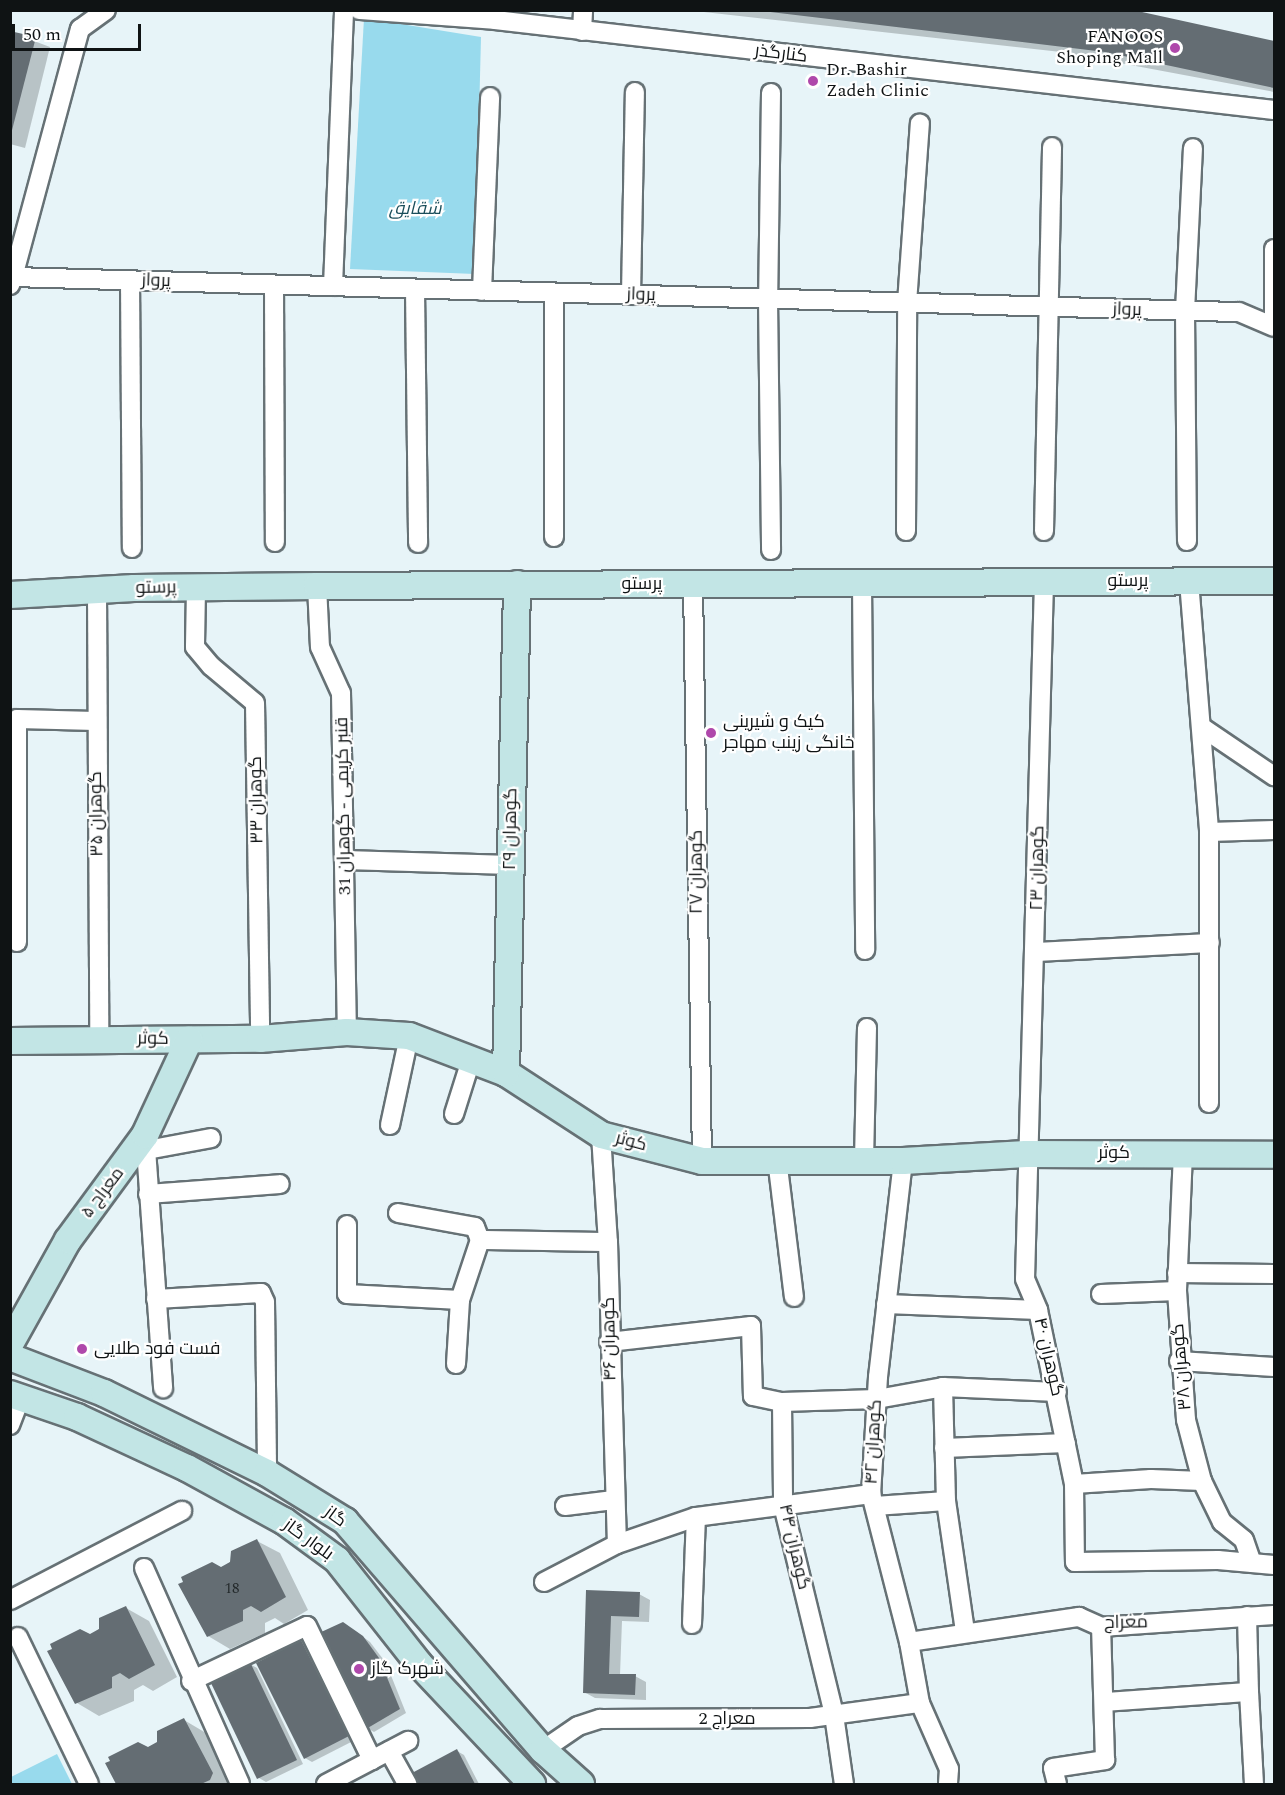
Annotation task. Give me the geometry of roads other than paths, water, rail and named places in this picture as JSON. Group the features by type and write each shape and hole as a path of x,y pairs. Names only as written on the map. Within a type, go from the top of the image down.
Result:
{"street":[{"path":"12,281 80,29 106,10"},
{"path":"333,286 344,10"},
{"name":"کنارگذر","path":"359,10 582,31 1275,110"},
{"path":"582,31 583,10"},
{"path":"631,295 635,92"},
{"path":"771,93 768,299 771,550"},
{"path":"482,291 490,97"},
{"path":"906,531 907,303 920,123"},
{"path":"1044,531 1051,307 1052,147"},
{"path":"1187,541 1185,311 1193,148"},
{"path":"1275,249 1275,326"},
{"path":"130,280 132,548"},
{"name":"پرواز","path":"12,281 130,280 1239,312 1275,326"},
{"path":"274,285 275,542"},
{"path":"415,289 418,543"},
{"path":"554,293 554,537"},
{"name":"پرستو","path":"10,595 97,590 317,586 1275,580"},
{"path":"1189,581 1203,728 1209,832 1209,1103"},
{"name":"گوهران ۲۳","path":"1026,1154 1036,952 1044,582"},
{"name":"گوهران ۲۷","path":"693,583 702,1161"},
{"path":"862,583 865,950"},
{"name":"گوهران ۲۹","path":"506,1073 517,584"},
{"name":"قنبر کریمی - گوهران 31","path":"317,586 320,647 341,693 346,860 347,1032"},
{"name":"گوهران ۳۳","path":"196,588 195,647 255,703 260,1039"},
{"name":"گوهران ۳۵","path":"97,590 99,1039"},
{"path":"17,942 17,719 96,721"},
{"path":"1203,728 1275,776"},
{"path":"1209,832 1275,830"},
{"path":"346,860 510,865"},
{"path":"1036,952 1210,943"},
{"path":"864,1160 867,1028"},
{"name":"کوثر","path":"10,1041 260,1039 347,1032 409,1036 506,1073 601,1135 702,1161 777,1159 903,1161 1026,1154 1275,1155"},
{"path":"390,1125 409,1036"},
{"name":"معراج ۵","path":"10,1344 68,1240 146,1143 189,1040"},
{"path":"454,1114 471,1060"},
{"name":"گوهران ۴۶","path":"601,1135 608,1242 609,1342 617,1544"},
{"path":"164,1388 146,1143 211,1138"},
{"name":"گوهران ۳۸","path":"1183,1153 1177,1282 1179,1361 1186,1420 1202,1481 1222,1522 1244,1540 1252,1563"},
{"name":"گوهران ۴۰","path":"1026,1154 1025,1279 1038,1310 1057,1392 1074,1484 1075,1562 1252,1563"},
{"path":"777,1159 794,1298"},
{"name":"گوهران ۴۲","path":"903,1161 876,1399 873,1500 909,1642 920,1703 949,1769 948,1785"},
{"path":"148,1194 280,1184"},
{"path":"398,1213 475,1227 480,1240 460,1300 456,1364"},
{"path":"347,1225 347,1294 460,1300"},
{"path":"480,1240 608,1242"},
{"path":"1101,1294 1177,1282 1275,1274"},
{"path":"156,1299 261,1293 265,1302 267,1473"},
{"path":"886,1304 1038,1310"},
{"path":"609,1342 751,1326 753,1396 782,1402 876,1399 943,1387 1057,1392"},
{"name":"گاز","path":"10,1356 104,1393 267,1473 345,1521 543,1750 580,1785"},
{"path":"1179,1361 1275,1367"},
{"path":"943,1387 946,1501 965,1631"},
{"path":"10,1425 16,1396"},
{"name":"بلوار گاز","path":"16,1396 77,1417 188,1468 284,1521 337,1560 419,1664 532,1785"},
{"name":"گوهران ۴۴","path":"782,1402 783,1505 834,1715 844,1785"},
{"path":"944,1448 1066,1443"},
{"path":"1074,1484 1150,1479 1202,1481"},
{"path":"565,1506 614,1500"},
{"path":"544,1582 617,1544 696,1516 783,1505 873,1500 946,1501"},
{"path":"10,1600 183,1511"},
{"path":"692,1624 696,1516"},
{"path":"1252,1563 1275,1565"},
{"path":"144,1568 191,1681 240,1785"},
{"name":"معراج","path":"909,1642 965,1631 1079,1617 1101,1626 1275,1615"},
{"path":"1247,1616 1254,1785"},
{"path":"191,1681 307,1626 372,1760"},
{"path":"1057,1785 1053,1768 1105,1760 1106,1702 1101,1626"},
{"path":"18,1637 89,1785"},
{"path":"1106,1702 1249,1692"},
{"name":"معراج 2","path":"543,1750 578,1726 600,1719 810,1718 920,1703"},
{"path":"326,1785 408,1742"},
{"path":"389,1751 406,1785"}],"place":[{"name":"FANOOS Shoping Mall","path":"1175,48"},
{"name":"Dr. Bashir Zadeh Clinic","path":"813,81"},
{"name":"کیک و شیرینی خانگی زینب مهاجر","path":"711,733"},
{"name":"فست فود طلایی","path":"82,1349"},
{"name":"شهرک گاز","path":"359,1669"}],"park label":[{"name":"شقایق","path":"415,209"}]}
